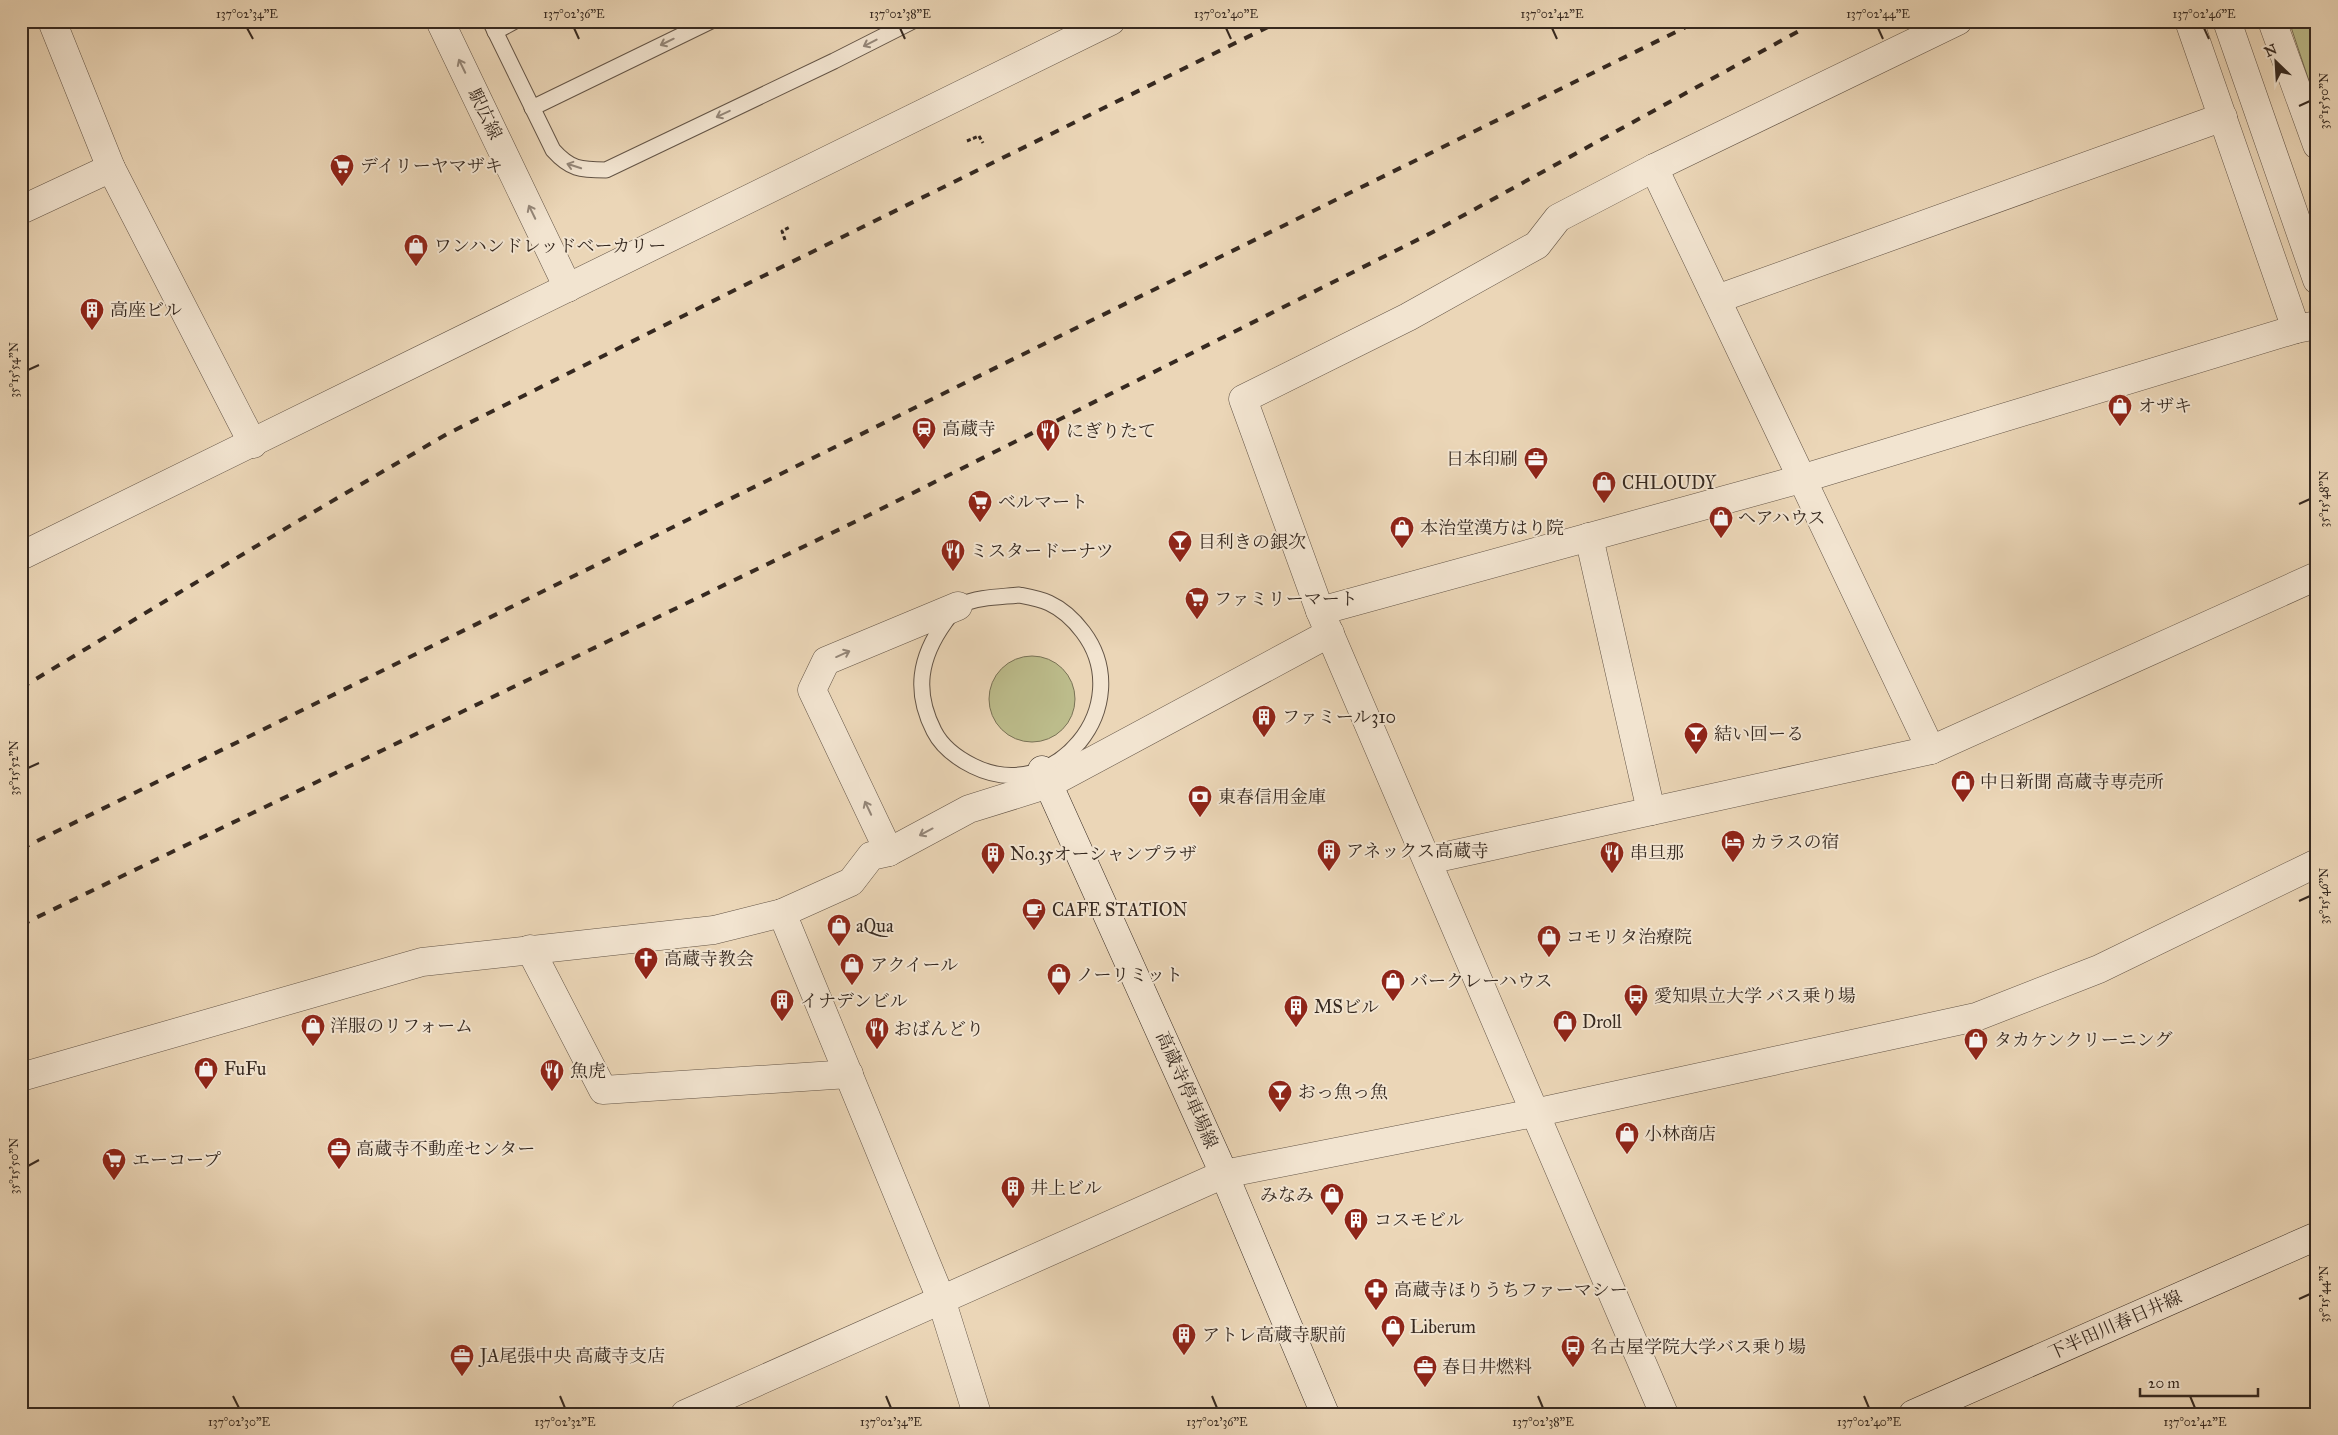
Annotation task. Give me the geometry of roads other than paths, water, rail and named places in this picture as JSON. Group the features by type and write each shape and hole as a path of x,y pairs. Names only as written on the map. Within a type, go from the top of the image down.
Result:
{"street":[{"path":"52,21 111,168 253,444"},
{"name":"駅広線","path":"440,21 568,288"},
{"path":"21,556 253,444 1111,21"},
{"path":"1664,1414 1325,622 1243,399 1408,317 1537,245 1558,218 1654,168 1958,21"},
{"path":"21,1077 422,962 714,930 782,913 851,882 871,856 889,852 969,809 1045,777 1325,622 1589,537 1801,479 2306,327 2223,117 2190,21"},
{"path":"2227,21 2317,280"},
{"path":"2272,21 2316,141"},
{"path":"1717,299 2223,117"},
{"path":"21,210 111,168"},
{"path":"1654,168 1931,750"},
{"path":"1589,537 1651,812"},
{"path":"1428,860 1931,750 2317,576"},
{"path":"889,852 812,690 826,662 958,606"},
{"name":"高蔵寺停車場線","path":"1045,777 1224,1174 1325,1414"},
{"path":"685,1414 1224,1174 1534,1113 1976,1017 2099,969 2317,863"},
{"path":"782,913 941,1299 977,1414"},
{"path":"530,949 603,1090 849,1074"},
{"name":"下半田川春日井線","path":"1913,1414 2317,1236"}],"lane":[{"path":"515,21 492,26 553,150 564,163 586,170 606,170 913,21"},
{"path":"532,108 711,21"},
{"path":"1019,595 1049,603 1074,620 1092,644 1101,673 1099,704 1088,732 1045,777 984,772 958,759 938,738 924,712 920,684 925,655 939,630 958,606 989,598 1019,595"}],"railway":[{"path":"21,688 293,524 447,434 1280,21"},
{"path":"21,849 1698,21"},
{"path":"21,925 869,515 1435,231 1817,21"}],"place":[{"name":"デイリーヤマザキ","path":"342,187"},
{"name":"ワンハンドレッドベーカリー","path":"416,267"},
{"name":"高座ビル","path":"92,331"},
{"name":"オザキ","path":"2120,427"},
{"name":"高蔵寺","path":"924,450"},
{"name":"にぎりたて","path":"1048,452"},
{"name":"日本印刷","path":"1536,480"},
{"name":"CHLOUDY","path":"1604,504"},
{"name":"ベルマート","path":"980,523"},
{"name":"ヘアハウス","path":"1721,539"},
{"name":"本治堂漢方はり院","path":"1402,549"},
{"name":"目利きの銀次","path":"1180,563"},
{"name":"ミスタードーナツ","path":"953,572"},
{"name":"ファミリーマート","path":"1197,620"},
{"name":"ファミール310","path":"1264,738"},
{"name":"結い回ーる","path":"1696,755"},
{"name":"中日新聞 高蔵寺専売所","path":"1963,803"},
{"name":"東春信用金庫","path":"1200,818"},
{"name":"カラスの宿","path":"1733,863"},
{"name":"アネックス高蔵寺","path":"1329,872"},
{"name":"串旦那","path":"1612,874"},
{"name":"No.35オーシャンプラザ","path":"993,875"},
{"name":"CAFE STATION","path":"1034,931"},
{"name":"aQua","path":"839,947"},
{"name":"コモリタ治療院","path":"1549,958"},
{"name":"高蔵寺教会","path":"646,980"},
{"name":"アクイール","path":"852,986"},
{"name":"ノーリミット","path":"1059,996"},
{"name":"バークレーハウス","path":"1393,1002"},
{"name":"愛知県立大学 バス乗り場","path":"1636,1017"},
{"name":"イナデンビル","path":"782,1022"},
{"name":"MSビル","path":"1296,1028"},
{"name":"Droll","path":"1565,1043"},
{"name":"洋服のリフォーム","path":"313,1047"},
{"name":"おばんどり","path":"877,1050"},
{"name":"タカケンクリーニング","path":"1976,1061"},
{"name":"FuFu","path":"206,1090"},
{"name":"魚虎","path":"552,1092"},
{"name":"おっ魚っ魚","path":"1280,1113"},
{"name":"小林商店","path":"1627,1155"},
{"name":"高蔵寺不動産センター","path":"339,1170"},
{"name":"エーコープ","path":"114,1181"},
{"name":"井上ビル","path":"1013,1209"},
{"name":"みなみ","path":"1332,1216"},
{"name":"コスモビル","path":"1356,1241"},
{"name":"高蔵寺ほりうちファーマシー","path":"1376,1311"},
{"name":"Liberum","path":"1393,1348"},
{"name":"アトレ高蔵寺駅前","path":"1184,1356"},
{"name":"名古屋学院大学バス乗り場","path":"1573,1368"},
{"name":"JA尾張中央 高蔵寺支店","path":"462,1377"},
{"name":"春日井燃料","path":"1425,1388"}]}
